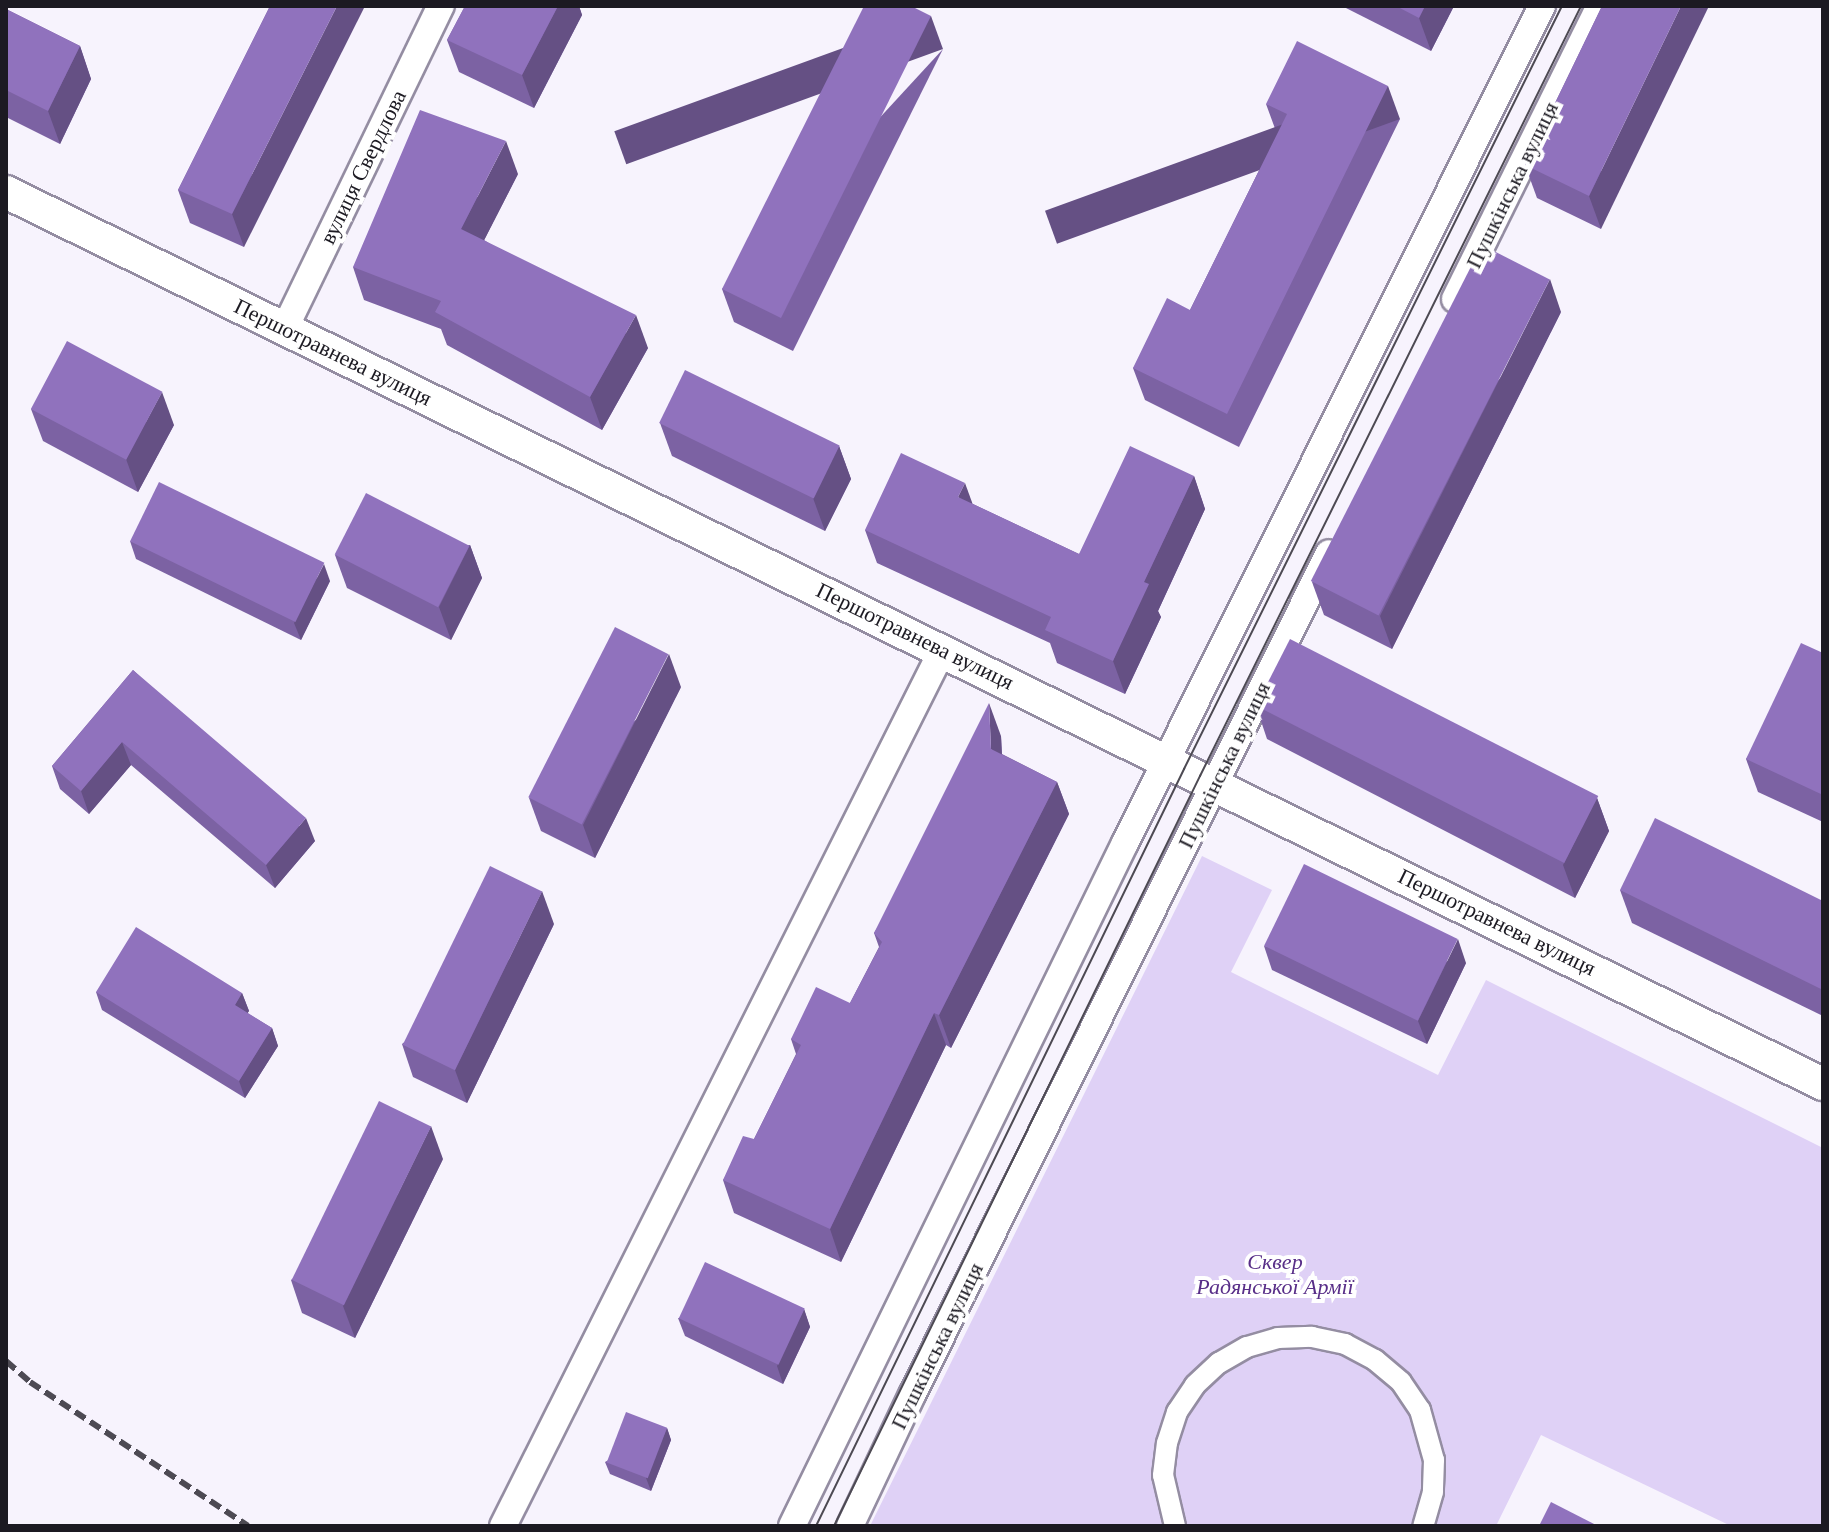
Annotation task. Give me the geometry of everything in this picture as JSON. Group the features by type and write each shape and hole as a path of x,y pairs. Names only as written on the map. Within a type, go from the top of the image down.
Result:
{"street":[{"name":"вулиця Свердлова","path":"285,328 441,6"},
{"path":"792,1526 1166,761 1542,6"},
{"name":"Пушкінська вулиця","path":"1447,317 1600,6"},
{"name":"Першотравнева вулиця","path":"6,192 1216,783 1823,1084"},
{"name":"Пушкінська вулиця","path":"850,1526 1342,529"},
{"path":"503,1526 943,649"},
{"path":"1175,1526 1163,1475 1167,1443 1177,1412 1195,1385 1219,1363 1247,1347 1278,1338 1312,1337 1345,1344 1375,1360 1401,1382 1420,1410 1434,1460 1433,1492 1423,1526"}],"green space":[{"name":"Сквер Радянської Армії","path":"1202,856 1272,890 1231,972 1438,1075 1486,980 1823,1148 1823,1526 1731,1526 1541,1435 1496,1526 870,1526"}],"building":[{"path":"270,6 337,6 232,214 178,190"},
{"path":"465,6 558,6 522,75 447,40"},
{"path":"864,6 911,6 931,16 781,318 722,289"},
{"path":"1396,6 1425,6 1419,18"},
{"path":"1602,6 1681,6 1589,196 1525,165"},
{"path":"6,9 80,46 48,111 6,90"},
{"path":"1297,41 1388,86 1227,414 1133,368 1167,298 1190,310 1287,114 1266,104"},
{"path":"420,110 506,141 461,229 636,315 590,397 435,312 441,301 353,267"},
{"path":"1482,245 1550,280 1379,615 1311,581"},
{"path":"67,341 162,392 126,460 31,409"},
{"path":"685,370 840,445 814,498 659,423"},
{"path":"1130,446 1194,476 1144,582 1149,584 1113,661 1045,630 1051,617 865,530 901,453 965,483 958,497 1079,554"},
{"path":"159,482 324,563 295,622 130,541"},
{"path":"366,493 469,546 438,607 335,554"},
{"path":"615,627 668,654 582,824 528,797"},
{"path":"1290,639 1598,796 1564,863 1256,706"},
{"path":"1801,643 1823,653 1823,795 1746,759"},
{"path":"133,670 306,818 266,865 122,742 81,791 52,766"},
{"path":"989,703 991,749 1057,782 939,1015 934,1013 830,1229 723,1180 743,1136 754,1139 801,1045 791,1039 816,987 850,1003 882,942 874,933"},
{"path":"1655,818 1823,901 1823,990 1620,890"},
{"path":"1304,864 1458,939 1418,1021 1264,946"},
{"path":"490,866 542,891 455,1070 403,1045"},
{"path":"136,927 242,993 235,1005 272,1028 239,1081 96,992"},
{"path":"379,1101 431,1126 344,1305 292,1280"},
{"path":"705,1262 805,1308 778,1365 679,1318"},
{"path":"626,1412 667,1428 648,1478 607,1462"},
{"path":"1551,1502 1598,1526 1539,1526"}],"tram line":[{"path":"816,1526 1184,769 1562,6"},
{"path":"834,1526 1581,6"}],"railway":[{"path":"6,1361 30,1382 248,1526"}]}
